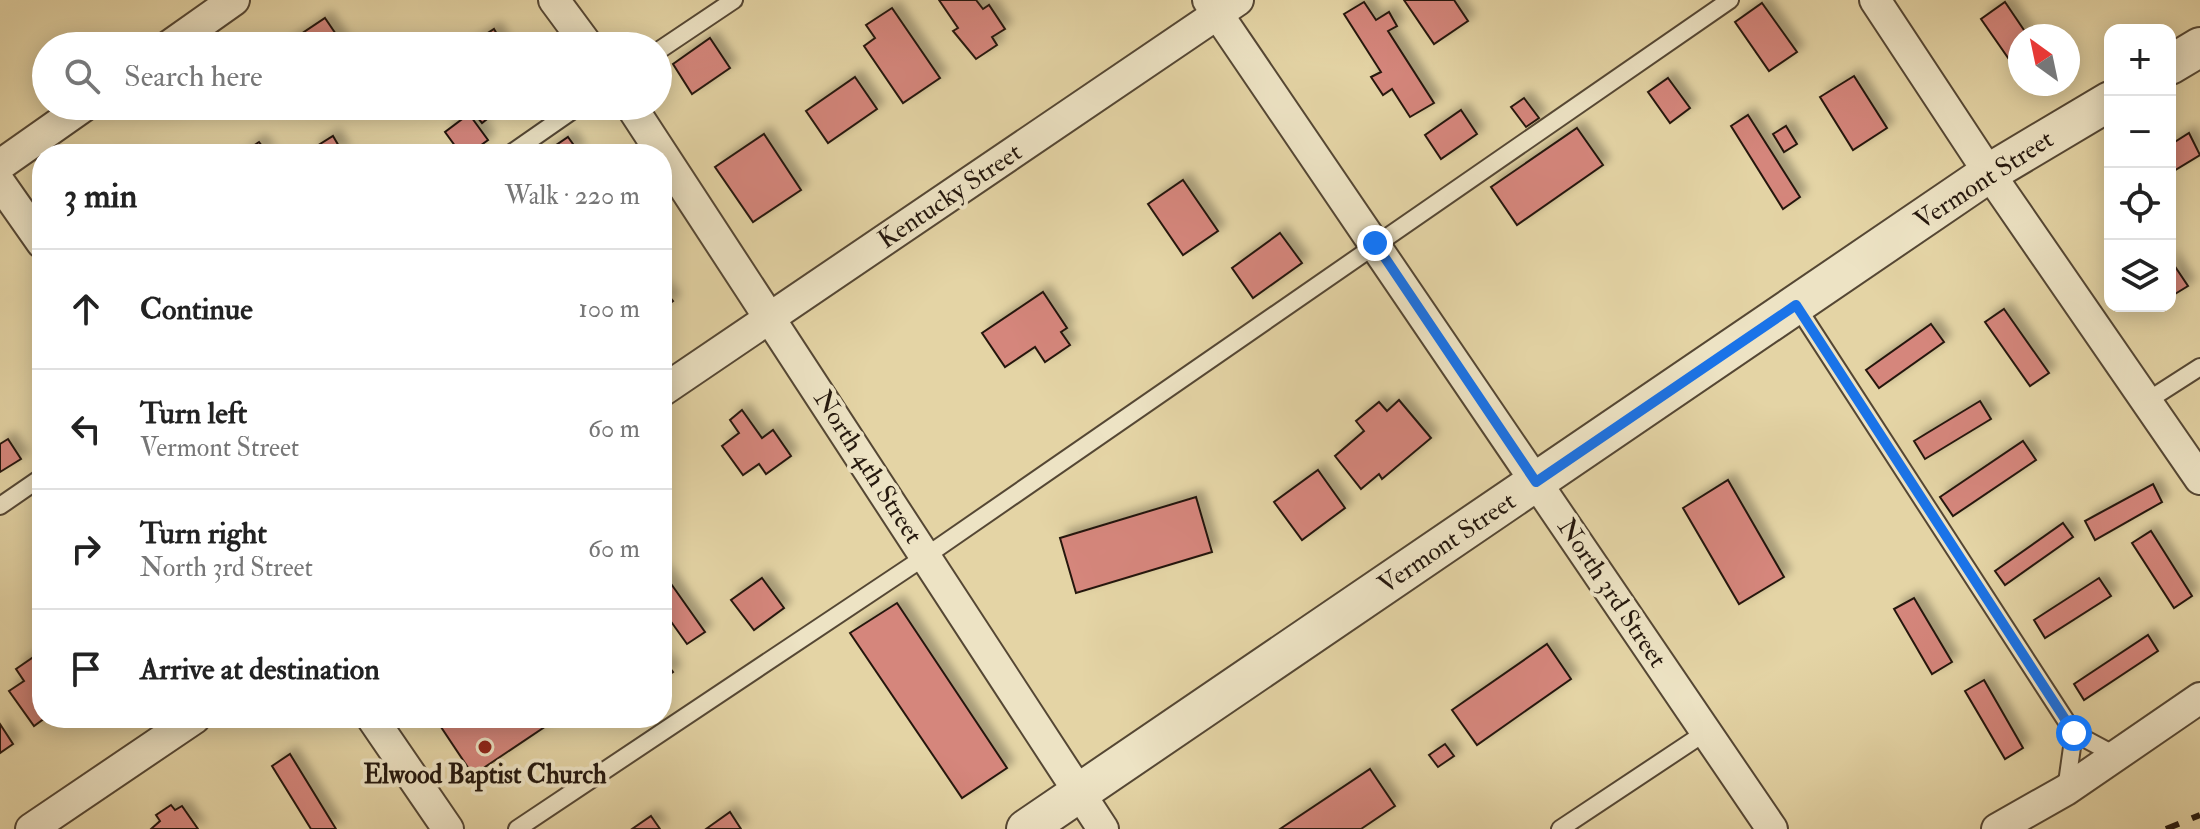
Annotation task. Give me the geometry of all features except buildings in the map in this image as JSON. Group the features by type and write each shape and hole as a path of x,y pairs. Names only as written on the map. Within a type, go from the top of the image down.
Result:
{"street":[{"path":"189,32 234,0"},
{"path":"554,0 578,32"},
{"path":"1875,0 1989,173 2200,479"},
{"name":"North 3rd Street","path":"1222,5 1375,243 1772,829"},
{"name":"Kentucky Street","path":"672,384 1222,5"},
{"path":"2176,61 2200,47"},
{"name":"Vermont Street","path":"1026,829 1989,173 2104,105"},
{"path":"0,165 64,120"},
{"name":"North 4th Street","path":"640,120 656,144"},
{"name":"North 4th Street","path":"672,168 1103,829"},
{"path":"0,183 32,229"},
{"path":"1997,829 2066,790 2200,698"},
{"path":"31,829 180,728"},
{"path":"379,728 448,829"}],"lane":[{"path":"672,42 734,0"},
{"path":"672,726 926,556 1730,0"},
{"path":"524,144 559,120"},
{"path":"1796,305 2074,733 2117,756"},
{"path":"2147,401 2200,367"},
{"path":"0,506 32,484"},
{"path":"517,829 668,728"},
{"path":"1560,829 1706,732"},
{"path":"2066,790 2074,733"}],"railway":[{"path":"2166,829 2200,815"}],"place":[{"name":"Elwood Baptist Church","path":"485,747"}],"route":[{"path":"1375,243 1536,482 1796,305 2074,733"}]}
